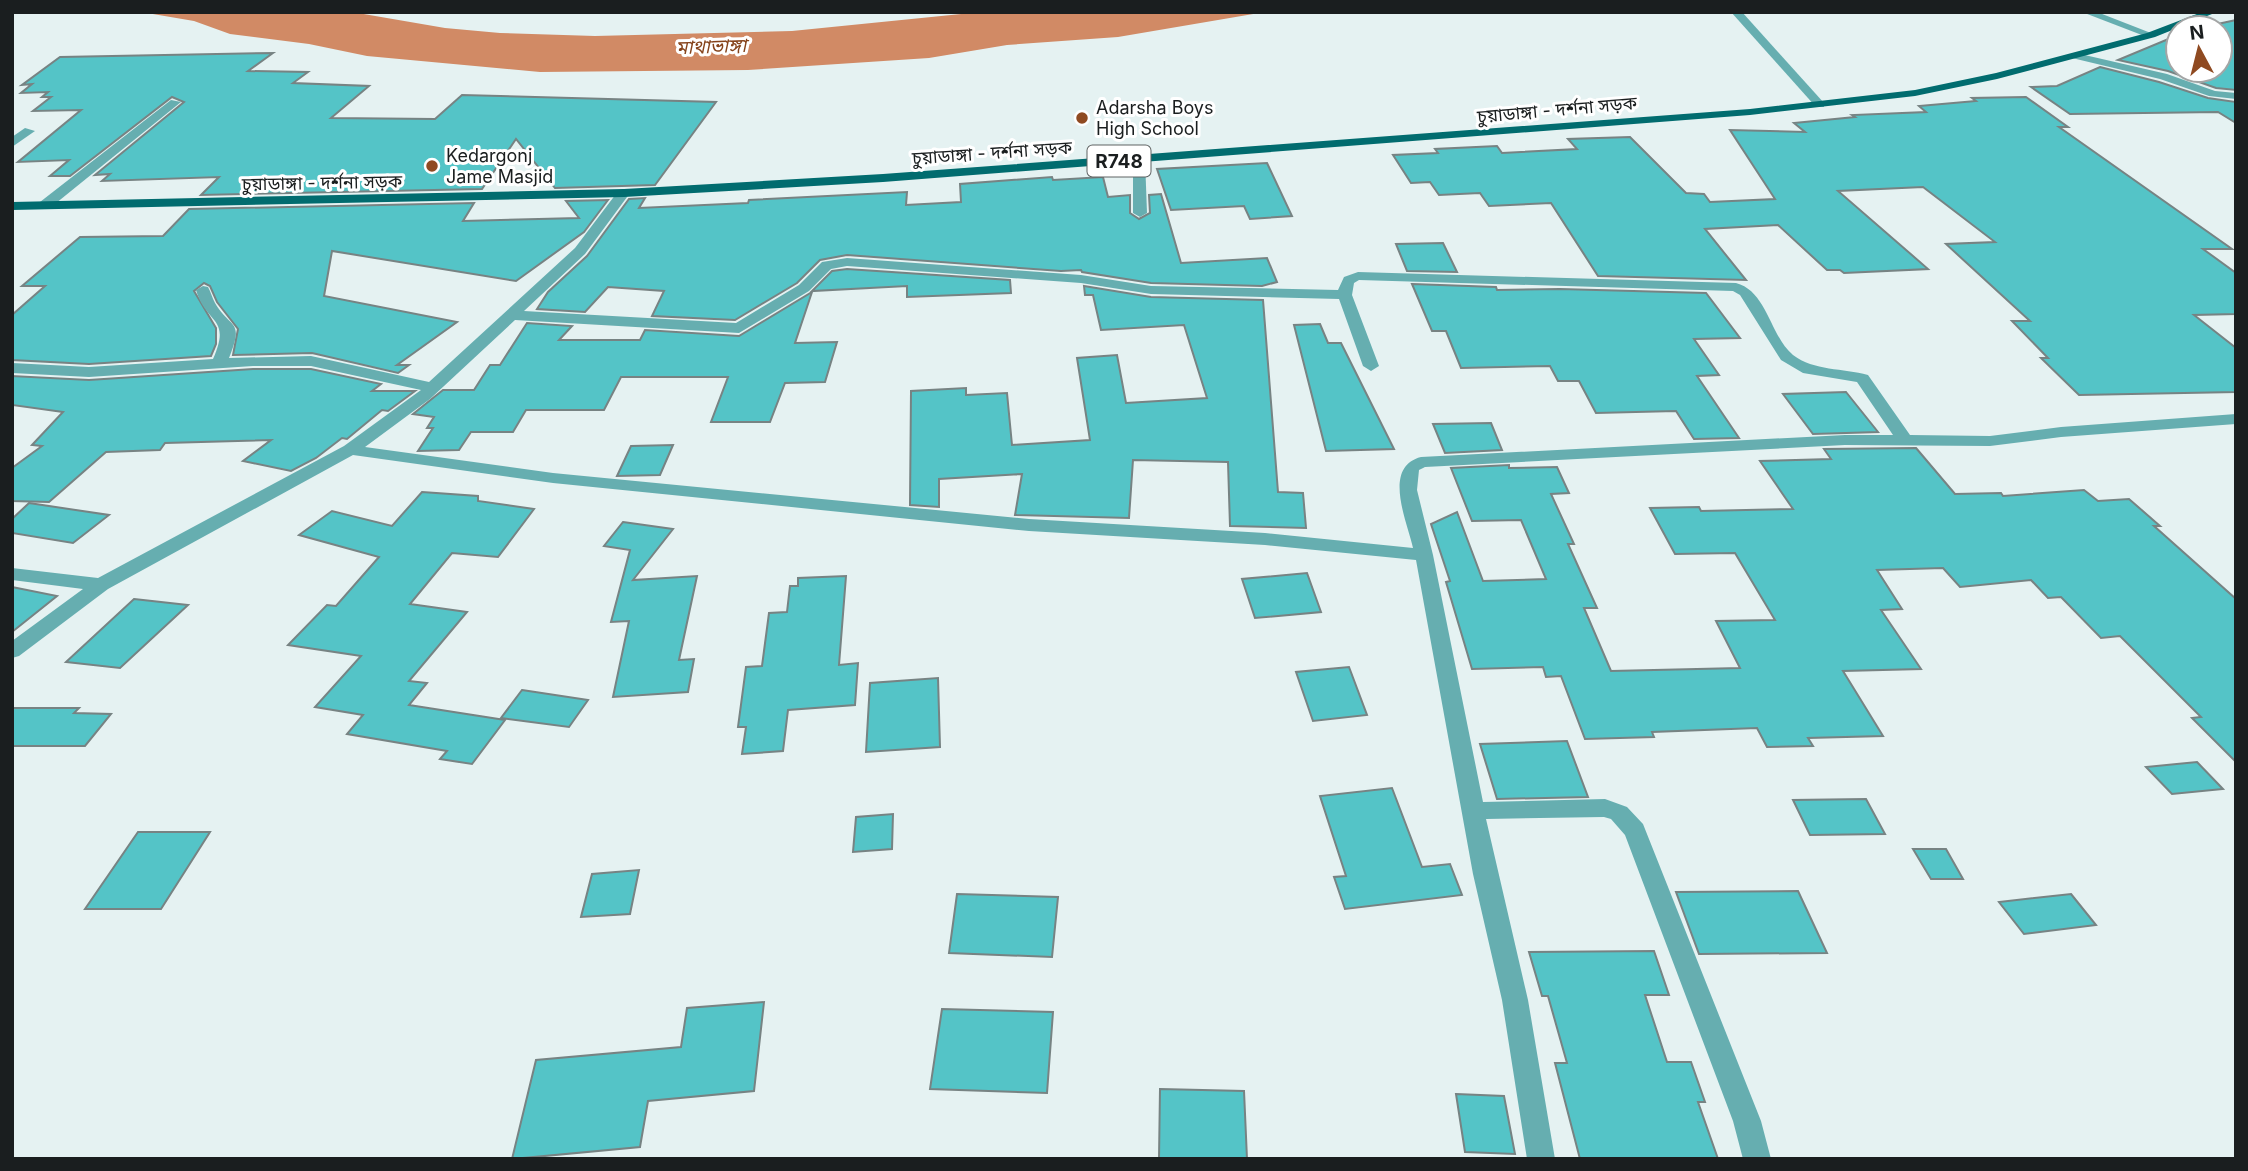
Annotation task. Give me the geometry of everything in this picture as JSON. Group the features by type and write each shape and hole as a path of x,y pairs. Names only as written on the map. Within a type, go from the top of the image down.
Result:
{"main road":[{"name":"চুয়াডাঙ্গা - দর্শনা সড়ক","path":"12,206 624,193 897,177 1820,105 1915,93 2076,56 2151,35 2212,12"}],"street":[{"path":"1736,12 1756,31 1820,105"},
{"path":"2087,12 2151,35"},
{"path":"2076,56 2163,76 2213,94 2236,96"},
{"path":"45,205 174,102"},
{"path":"12,143 29,131"},
{"path":"1139,159 1140,213"},
{"path":"12,650 101,585 350,450 433,388 512,315 580,251 624,193"},
{"path":"512,315 739,328 804,288 827,265 846,262 1081,279 1151,290 1345,295"},
{"path":"1371,366 1345,295 1346,283 1350,278 1358,276 1736,287 1745,292 1786,357 1809,370 1862,378 1904,439"},
{"path":"203,290 204,300 226,323 230,341 219,363"},
{"path":"12,368 103,372 219,363 311,361 433,388"},
{"path":"1541,1159 1515,1000 1485,874 1424,555 1408,490 1412,467 1421,462 1904,439 1990,441 2061,432 2236,419"},
{"path":"350,450 553,478 1030,524 1265,539 1424,555"},
{"path":"12,574 101,585"},
{"path":"1475,811 1605,808 1619,813 1635,830 1747,1121 1756,1159"}],"water":[{"name":"মাথাভাঙ্গা","path":"141,12 352,12 445,28 595,36 792,31 981,12 1265,12 1118,37 1007,45 929,58 748,70 540,72 367,56 309,44 230,34 194,21"}],"building":[{"path":"2234,20 2236,90 2205,84 2234,84"},
{"path":"2164,41 2164,70 2118,60"},
{"path":"273,53 248,71 308,72 293,83 369,86 331,118 435,119 462,95 716,102 655,185 555,188 516,139 482,189 201,195 219,177 102,181 110,174 95,175 184,102 172,97 70,176 50,176 69,160 18,162 81,110 33,111 51,97 42,97 48,92 21,93 32,84 22,85 60,57"},
{"path":"2100,67 2208,98 2236,102 2236,123 2218,112 2070,114 2031,87 2057,86"},
{"path":"2026,97 2068,127 2059,127 2232,249 2203,249 2236,273 2236,314 2194,315 2236,348 2236,392 2079,395 2041,358 2048,358 2012,321 2030,321 1946,244 1995,242 1923,187 1838,191 1928,269 1844,273 1840,270 1827,270 1778,225 1705,229 1746,280 1598,276 1551,203 1489,206 1480,193 1439,195 1430,182 1411,183 1393,155 1438,153 1435,149 1497,146 1502,153 1577,149 1568,139 1630,137 1686,193 1704,194 1710,202 1775,199 1730,130 1805,132 1794,123 1855,117 1852,115 1926,112 1919,106 1976,101 1972,98"},
{"path":"1267,163 1292,216 1250,219 1244,206 1171,210 1157,169"},
{"path":"1052,177 1053,180 1103,177 1108,197 1130,195 1130,213 1139,219 1150,213 1149,195 1161,194 1181,263 1267,258 1277,282 1262,286 1151,283 1081,270 1061,271 847,255 820,260 797,283 735,320 652,316 664,291 608,287 585,312 537,309 548,292 587,256 629,199 645,198 639,208 907,192 906,205 961,202 960,184"},
{"path":"608,200 584,232 516,281 332,251 324,296 457,322 397,365 409,365 398,373 312,353 233,355 238,329 217,302 210,286 204,283 194,291 216,328 216,344 211,356 89,364 12,360 12,315 45,286 22,286 80,237 163,236 189,209 474,203 463,221 579,218 566,201"},
{"path":"1443,243 1457,272 1407,271 1396,244"},
{"path":"847,269 1010,280 1011,293 907,297 907,286 812,291 832,271"},
{"path":"1412,284 1496,287 1497,290 1706,293 1740,338 1694,339 1719,375 1697,376 1739,438 1694,439 1676,411 1596,413 1579,381 1558,381 1550,366 1461,368 1446,331 1432,331"},
{"path":"1084,286 1151,297 1263,300 1278,492 1303,493 1306,528 1230,526 1228,462 1133,460 1129,518 1015,515 1022,474 939,479 939,507 910,505 911,391 966,388 966,395 1007,393 1012,445 1090,440 1077,358 1117,355 1126,403 1207,398 1184,325 1101,330 1093,295 1085,295"},
{"path":"812,292 795,343 837,342 825,382 785,383 770,422 711,422 728,377 621,377 604,410 526,410 513,432 471,432 459,450 418,451 433,428 427,428 434,417 413,414 443,390 474,390 490,365 500,365 527,323 572,326 559,340 640,340 645,330 739,336"},
{"path":"1320,324 1328,343 1341,343 1394,449 1326,451 1294,325"},
{"path":"253,369 311,369 381,384 372,391 415,391 388,411 382,410 347,439 342,438 316,458 291,471 243,461 271,440 165,443 160,450 106,452 49,502 12,501 12,468 42,446 32,445 63,412 12,405 12,376 89,380"},
{"path":"1846,392 1878,432 1813,434 1783,394"},
{"path":"1491,423 1502,450 1445,453 1433,424"},
{"path":"673,445 660,475 617,476 631,446"},
{"path":"1916,448 1955,494 2001,493 2003,496 2084,490 2098,501 2129,499 2160,526 2154,526 2236,599 2236,762 2192,718 2201,717 2120,636 2101,638 2061,597 2048,598 2031,580 1960,587 1943,568 1877,570 1902,609 1881,610 1921,669 1843,671 1883,736 1808,738 1813,746 1767,747 1757,728 1652,732 1654,737 1585,739 1561,676 1546,677 1543,667 1472,669 1446,582 1450,581 1431,524 1457,512 1483,581 1546,579 1521,520 1472,521 1451,468 1509,465 1509,468 1557,467 1569,493 1551,494 1574,544 1568,544 1597,608 1584,608 1611,671 1740,668 1716,621 1775,620 1735,553 1675,554 1650,508 1699,507 1701,511 1793,509 1760,461 1831,459 1824,449"},
{"path":"422,492 478,496 478,501 534,509 498,557 452,553 410,604 467,612 409,681 427,683 409,705 505,720 472,764 440,759 447,751 347,734 363,715 315,707 361,656 288,645 327,605 336,606 379,557 299,535 332,511 392,526"},
{"path":"29,503 109,515 73,543 12,533 12,519"},
{"path":"623,522 673,529 633,580 697,576 679,660 694,659 688,692 613,697 629,621 611,622 630,550 604,546"},
{"path":"1307,573 1321,612 1255,618 1242,579"},
{"path":"846,576 839,665 858,663 855,705 788,710 783,751 742,754 746,727 738,727 746,667 762,666 769,613 787,612 790,586 798,586 798,578"},
{"path":"12,587 57,596 12,632"},
{"path":"134,599 188,605 120,668 66,662"},
{"path":"1349,667 1367,715 1313,721 1296,672"},
{"path":"938,678 940,747 866,752 870,683"},
{"path":"522,690 588,700 569,727 501,718"},
{"path":"12,708 79,708 74,713 111,714 85,746 13,746"},
{"path":"1567,741 1588,797 1497,799 1480,744"},
{"path":"2197,762 2223,789 2172,794 2146,767"},
{"path":"1392,788 1422,867 1450,864 1462,895 1345,909 1334,877 1346,876 1320,796"},
{"path":"1866,799 1885,834 1810,835 1793,800"},
{"path":"893,814 892,849 853,852 856,817"},
{"path":"138,832 210,832 161,909 85,909"},
{"path":"1913,849 1946,849 1963,879 1931,879"},
{"path":"639,870 630,914 581,917 592,874"},
{"path":"1798,891 1827,953 1699,954 1676,892"},
{"path":"957,894 1058,897 1052,957 949,953"},
{"path":"2071,894 2096,925 2024,934 1999,902"},
{"path":"1654,951 1669,995 1645,995 1667,1062 1691,1062 1705,1102 1698,1102 1718,1159 1580,1159 1555,1063 1567,1063 1548,996 1542,996 1529,952"},
{"path":"764,1002 754,1091 648,1101 640,1147 512,1159 536,1060 681,1047 687,1008"},
{"path":"942,1009 1053,1012 1047,1093 930,1089"},
{"path":"1160,1089 1244,1091 1247,1159 1159,1159"},
{"path":"1456,1094 1504,1096 1515,1154 1465,1152"}],"place":[{"name":"Adarsha Boys High School","path":"1082,118"},
{"name":"Kedargonj Jame Masjid","path":"432,166"}]}
